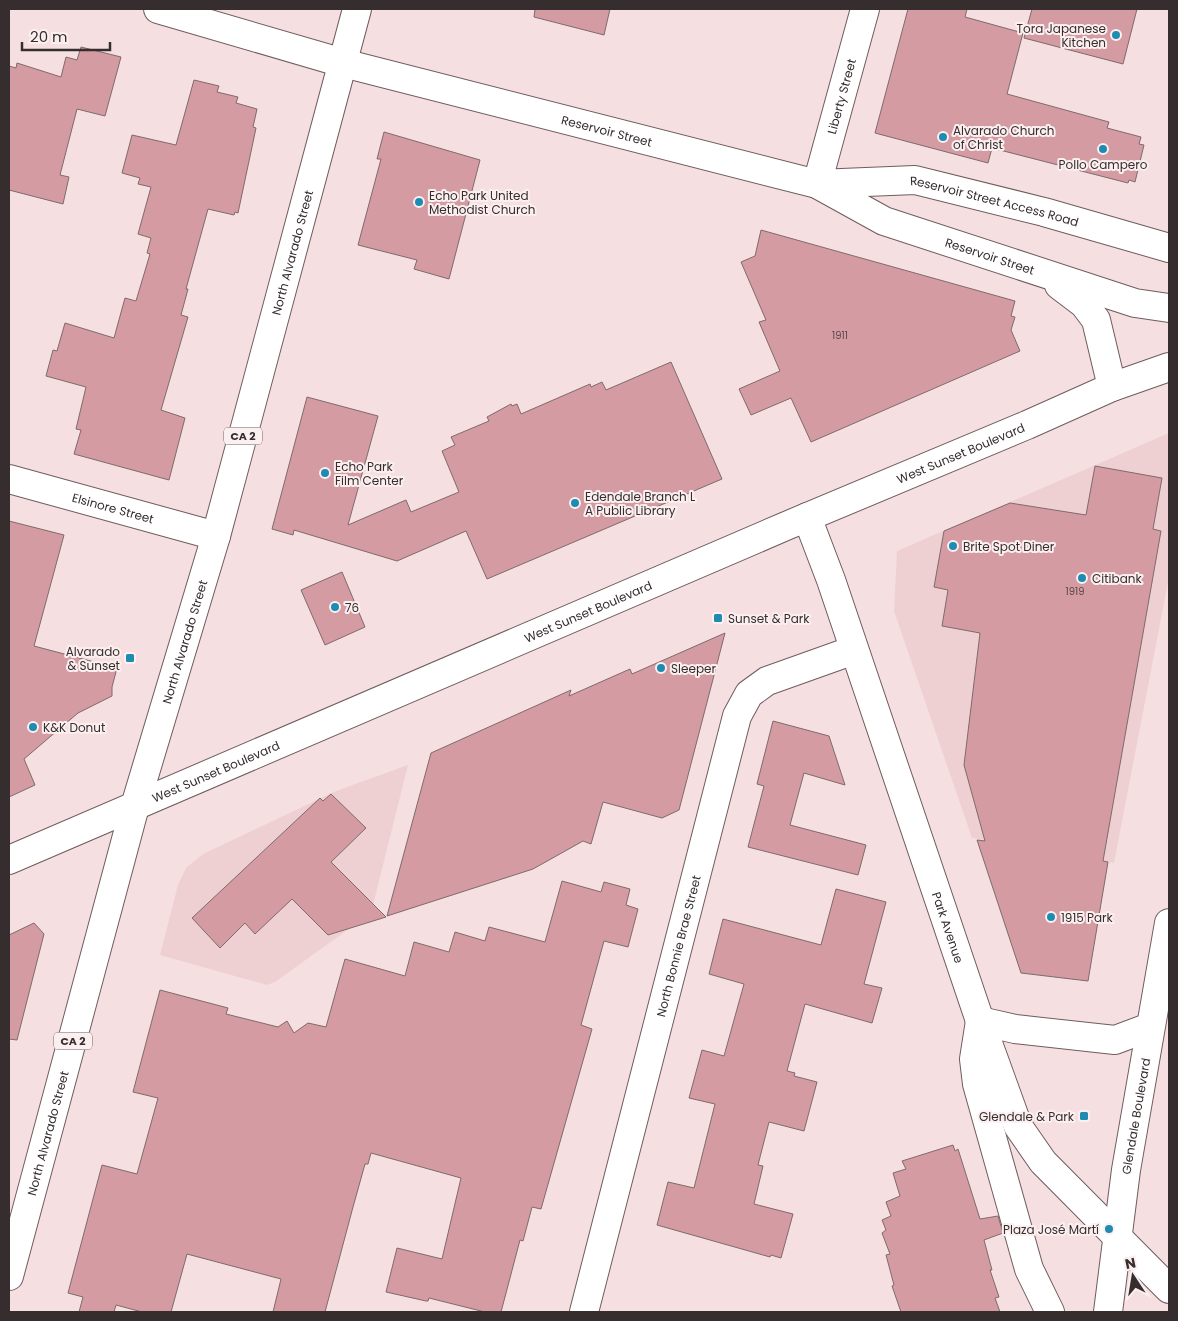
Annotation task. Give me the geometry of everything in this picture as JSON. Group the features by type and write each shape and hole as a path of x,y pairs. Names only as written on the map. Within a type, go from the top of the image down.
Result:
{"street":[{"name":"Reservoir Street","path":"158,9 343,63 816,184 884,221 1045,276 1135,303 1169,308"},
{"name":"North Alvarado Street","path":"9,1276 135,806 216,536 357,9"},
{"name":"Liberty Street","path":"816,184 864,9"},
{"name":"Reservoir Street Access Road","path":"816,184 915,180 1044,212 1169,248"},
{"name":"Reservoir Street","path":"1045,276 1084,304 1096,320 1112,387"},
{"name":"West Sunset Boulevard","path":"9,860 1112,387 1169,367"},
{"name":"Elsinore Street","path":"9,479 216,536"},
{"name":"Park Avenue","path":"807,517 831,580 980,1021 1018,1126 1043,1162 1169,1289"},
{"name":"North Bonnie Brae Street","path":"584,1312 737,716 749,694 767,681 854,650"},
{"name":"Glendale Boulevard","path":"1108,1312 1117,1237 1150,1027 1169,923"},
{"path":"1050,1312 1029,1269 977,1084 974,1059 980,1021 1015,1029 1115,1040 1150,1027"}],"shaded area":[{"path":"1169,433 1169,577 1114,863 972,838 894,611 897,551"},
{"path":"408,765 371,913 275,982 267,985 160,955 178,885 186,868 203,854 336,791"}],"building":[{"path":"535,9 610,9 604,35 534,17"},
{"path":"908,9 967,9 965,17 1023,33 1007,94 1109,122 1107,128 1141,137 1139,144 1144,145 1135,182 1129,180 1128,183 992,148 988,163 875,133"},
{"path":"1032,9 1137,9 1123,64 1024,38"},
{"path":"81,47 121,57 105,116 77,109 60,175 69,177 63,204 9,190 9,66 16,68 17,63 61,77 66,57 77,60"},
{"path":"194,80 219,86 217,92 238,97 236,103 257,109 253,127 256,128 238,213 235,212 234,215 208,209 186,289 188,289 181,315 188,317 161,410 185,418 169,480 74,454 81,430 76,429 86,387 46,376 53,350 57,351 65,323 114,338 125,298 136,301 150,254 147,253 151,238 138,234 151,187 138,184 140,178 122,173 132,135 176,145"},
{"name":"Echo Park United Methodist Church","path":"384,132 480,160 449,279 414,269 417,260 358,245 381,159 377,159"},
{"path":"761,230 1015,301 1011,316 1015,317 1011,330 1020,351 811,442 791,398 751,415 739,389 780,371 759,322 766,320 741,262 755,256"},
{"path":"671,362 722,479 487,579 466,531 397,561 294,530 293,535 272,529 307,397 378,416 348,525 406,500 411,512 459,492 442,451 455,445 451,437 489,421 487,417 511,404 512,406 517,404 521,414 590,384 591,387 602,382 606,390"},
{"path":"1095,466 1162,478 1153,529 1161,531 1103,861 1108,862 1088,981 1021,973 977,840 985,841 964,765 980,633 942,626 948,590 934,587 944,531 1010,503 1086,515"},
{"path":"9,521 64,535 34,646 117,668 112,687 112,696 78,713 24,759 35,785 9,797"},
{"path":"342,572 365,627 325,645 301,590"},
{"path":"725,633 679,810 662,818 603,802 591,844 583,841 533,869 387,916 431,753 571,690 569,696 630,669 632,674"},
{"path":"773,721 829,736 845,785 804,773 790,825 866,845 858,875 748,847 764,786 757,784"},
{"path":"331,794 366,828 331,862 386,917 328,935 292,899 255,934 245,923 220,948 192,918 320,798 323,801"},
{"path":"562,881 601,892 604,882 630,889 626,905 638,909 628,947 604,941 581,1025 592,1029 541,1209 532,1207 523,1241 520,1240 501,1312 485,1312 429,1298 426,1301 386,1292 397,1248 442,1259 461,1178 371,1153 368,1164 365,1164 325,1312 273,1312 281,1279 187,1254 171,1312 142,1312 116,1305 114,1312 79,1312 83,1297 68,1293 102,1165 137,1174 158,1098 133,1092 160,990 228,1008 226,1014 278,1027 287,1021 294,1033 308,1023 326,1027 345,959 405,976 414,942 449,952 455,932 485,941 489,927 545,942"},
{"path":"836,889 886,902 864,984 882,988 872,1023 805,1004 787,1071 795,1073 794,1076 817,1082 804,1131 769,1122 758,1165 763,1166 754,1204 793,1214 781,1258 771,1255 770,1257 657,1225 668,1182 694,1188 715,1104 689,1098 702,1050 724,1056 744,984 709,974 723,919 821,945"},
{"path":"34,923 44,934 17,1040 9,1039 9,935"},
{"path":"953,1145 955,1151 958,1149 980,1219 998,1216 1003,1233 984,1240 992,1270 990,1270 999,1297 995,1298 1000,1312 901,1312 892,1286 894,1285 886,1255 890,1254 882,1233 886,1230 882,1220 891,1216 886,1202 900,1196 893,1173 906,1169 902,1161"}],"place":[{"name":"Tora Japanese Kitchen","path":"1116,35"},
{"name":"Alvarado Church of Christ","path":"943,137"},
{"name":"Pollo Campero","path":"1103,149"},
{"name":"Echo Park United Methodist Church","path":"419,202"},
{"name":"Echo Park Film Center","path":"325,473"},
{"name":"Edendale Branch L A Public Library","path":"575,503"},
{"name":"Brite Spot Diner","path":"953,546"},
{"name":"Citibank","path":"1082,578"},
{"name":"76","path":"335,607"},
{"name":"Sunset & Park","path":"718,618"},
{"name":"Alvarado & Sunset","path":"130,658"},
{"name":"Sleeper","path":"661,668"},
{"name":"K&K Donut","path":"33,727"},
{"name":"1915 Park","path":"1051,917"},
{"name":"Glendale & Park","path":"1084,1116"},
{"name":"Plaza José Martí","path":"1109,1229"}]}
